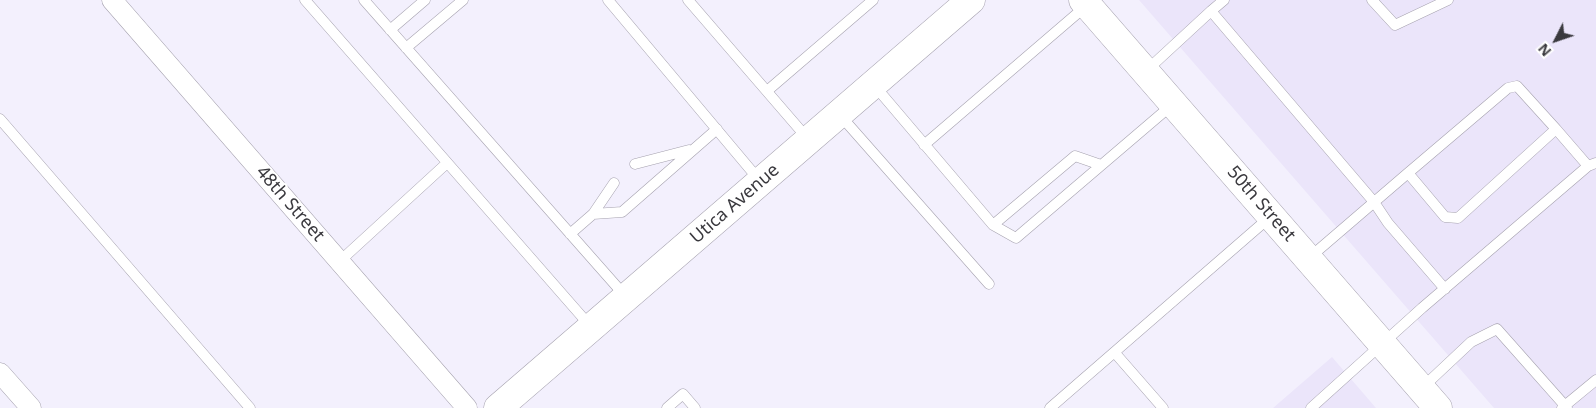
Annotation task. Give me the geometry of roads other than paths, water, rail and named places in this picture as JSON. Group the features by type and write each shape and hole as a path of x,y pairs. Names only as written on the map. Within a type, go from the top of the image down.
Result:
{"street":[{"name":"48th Street","path":"112,0 467,408"},
{"name":"Utica Avenue","path":"498,408 972,0"},
{"name":"50th Street","path":"1087,1 1145,71 1430,398"},
{"path":"0,373 30,408"}],"lane":[{"path":"305,0 591,328"},
{"path":"364,0 627,297"},
{"path":"390,30 425,0"},
{"path":"406,48 463,0"},
{"path":"608,0 761,182"},
{"path":"688,0 809,140"},
{"path":"767,91 873,0"},
{"path":"1145,71 1224,0"},
{"path":"1372,0 1394,25 1448,0"},
{"path":"924,145 1087,1"},
{"path":"1210,11 1374,202 1388,223 1445,289"},
{"path":"874,84 993,225 1016,238 1174,104"},
{"path":"1308,258 1508,88 1517,86 1556,129 1592,164 1422,308 1311,408"},
{"path":"839,114 989,284"},
{"path":"0,119 250,408"},
{"path":"593,214 622,212 716,128"},
{"path":"1408,173 1445,217 1458,218 1556,129"},
{"path":"635,164 693,149"},
{"path":"993,225 1075,156 1101,165"},
{"path":"340,261 447,163"},
{"path":"570,234 593,214 614,183"},
{"path":"1050,408 1271,216"},
{"path":"1430,398 1471,342 1496,329 1565,407 1596,380"},
{"path":"1115,353 1162,408"},
{"path":"667,408 683,394 695,408"}]}
